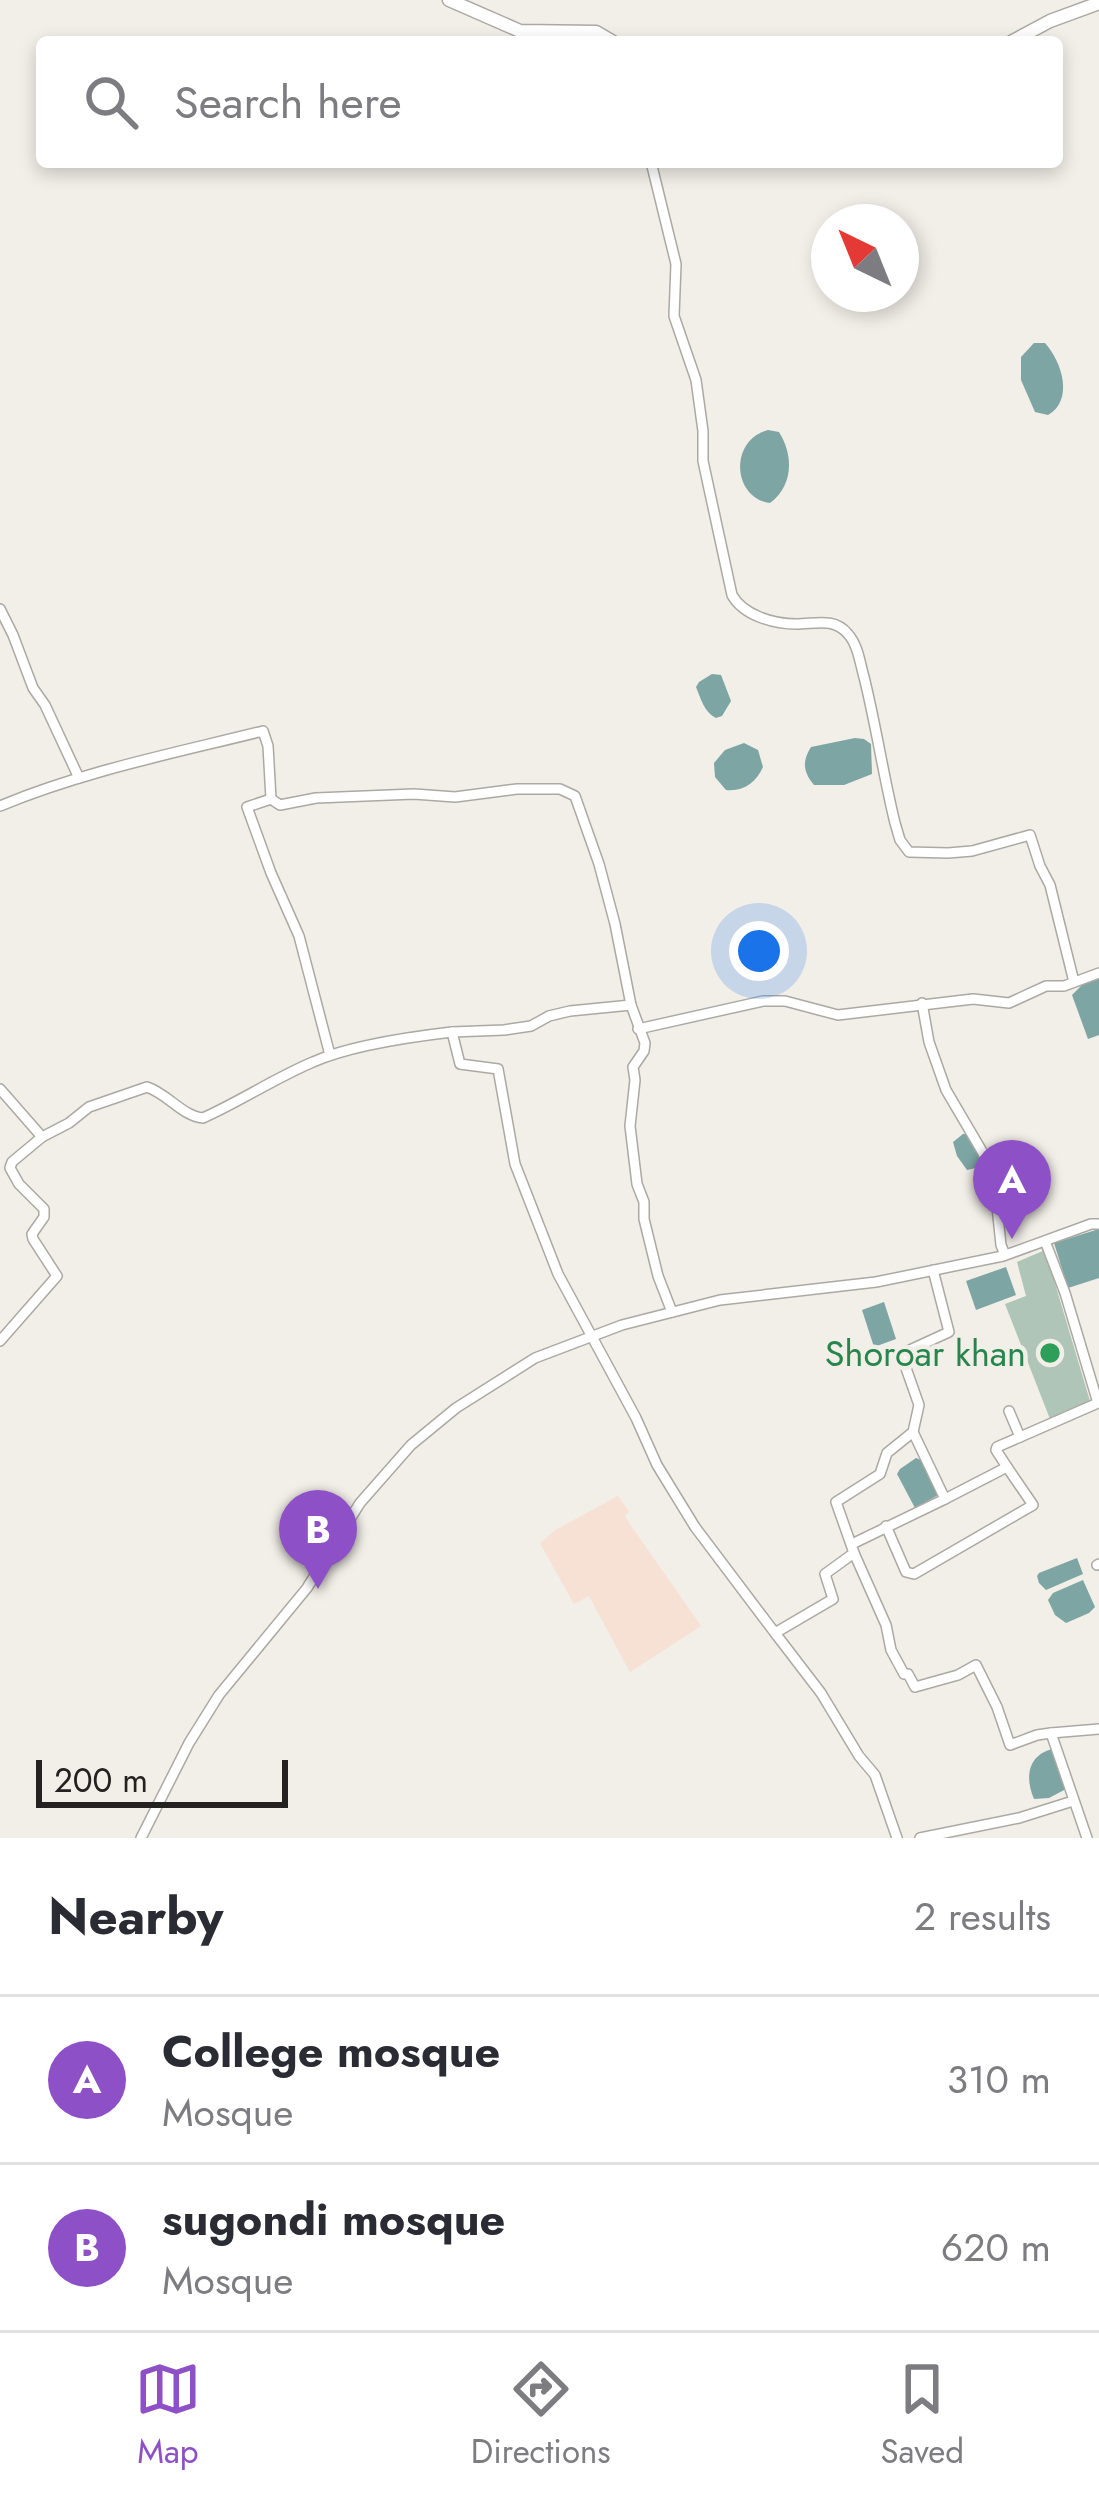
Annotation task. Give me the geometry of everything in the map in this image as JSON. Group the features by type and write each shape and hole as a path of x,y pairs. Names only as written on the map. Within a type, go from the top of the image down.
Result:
{"street":[{"path":"448,0 520,31 603,36"},
{"path":"1023,36 1099,3"},
{"path":"652,168 676,264 674,316 696,380 703,460 731,595 739,608 756,615 793,624 822,621 844,628 854,642 895,823 909,852 972,851 1030,835 1050,885 1074,982"},
{"path":"0,609 79,778"},
{"path":"0,806 41,789 163,754 263,731 272,799 280,806 316,798 454,797 517,788 560,789 574,796 598,864 645,1043 633,1067 630,1126 644,1220 672,1312"},
{"path":"272,799 247,807 299,936 330,1055"},
{"path":"638,1029 763,1001 785,1001 838,1015 973,999 1009,1003 1046,986 1099,974"},
{"path":"922,1003 929,1042 946,1090 994,1178 1005,1255"},
{"path":"0,1341 57,1276 32,1234 44,1209 20,1184 10,1168 12,1162 89,1107 147,1087 190,1115 203,1118 330,1055 452,1032 531,1026 570,1011 632,1005"},
{"path":"452,1032 460,1064 498,1069 515,1164 558,1274 657,1465 695,1527 821,1693 875,1775 897,1838"},
{"path":"0,1089 43,1136"},
{"path":"141,1838 219,1695 307,1588 360,1504 456,1408 535,1358 591,1335 720,1300 876,1282 1005,1255 1099,1224"},
{"path":"886,1526 906,1571 914,1574 1033,1505 996,1449 1098,1403 1045,1241"},
{"path":"933,1270 949,1332 901,1354 919,1405 913,1432 887,1454 880,1474 836,1502 842,1526 886,1625 891,1650 915,1687 958,1676 976,1665 1010,1745 1051,1732 1099,1729"},
{"path":"1009,1412 1020,1437"},
{"path":"913,1432 945,1498"},
{"path":"775,1633 830,1602 825,1574 853,1549 886,1526 1006,1467"},
{"path":"1051,1732 1087,1838"},
{"path":"920,1838 1019,1818 1073,1801"}],"shaded area":[{"path":"618,1496 629,1512 625,1516 629,1523 701,1626 630,1672 589,1596 574,1604 540,1543"}],"green space":[{"name":"Shoroar khan","path":"1045,1250 1090,1401 1050,1419 1005,1304 1026,1296 1017,1262"}],"water":[{"path":"1034,343 1045,343 1063,380 1061,400 1048,415 1035,412 1021,380 1021,357"},
{"path":"768,430 779,432 789,461 783,488 770,503 748,491 740,468 747,445"},
{"path":"712,674 721,675 731,701 716,718 696,687"},
{"path":"855,738 871,744 872,774 844,785 814,785 805,766 811,747"},
{"path":"744,743 758,750 763,767 749,785 726,790 715,777 714,763 725,750"},
{"path":"1099,977 1099,1035 1088,1039 1072,995"},
{"path":"968,1134 982,1154 976,1168 967,1170 957,1156 953,1142"},
{"path":"1099,1229 1099,1278 1068,1288 1054,1243"},
{"path":"1006,1267 1016,1295 976,1310 966,1281"},
{"path":"884,1302 896,1339 874,1347 862,1310"},
{"path":"916,1458 940,1494 915,1508 897,1474"},
{"path":"1077,1558 1083,1574 1046,1590 1039,1583 1039,1573"},
{"path":"1083,1580 1095,1607 1066,1623 1055,1615 1048,1600"},
{"path":"1052,1749 1066,1789 1034,1799 1030,1769 1037,1757"}],"place":[{"name":"College mosque","path":"1012,1239"},
{"name":"Shoroar khan","path":"1050,1353"},
{"name":"sugondi mosque","path":"318,1589"}]}
